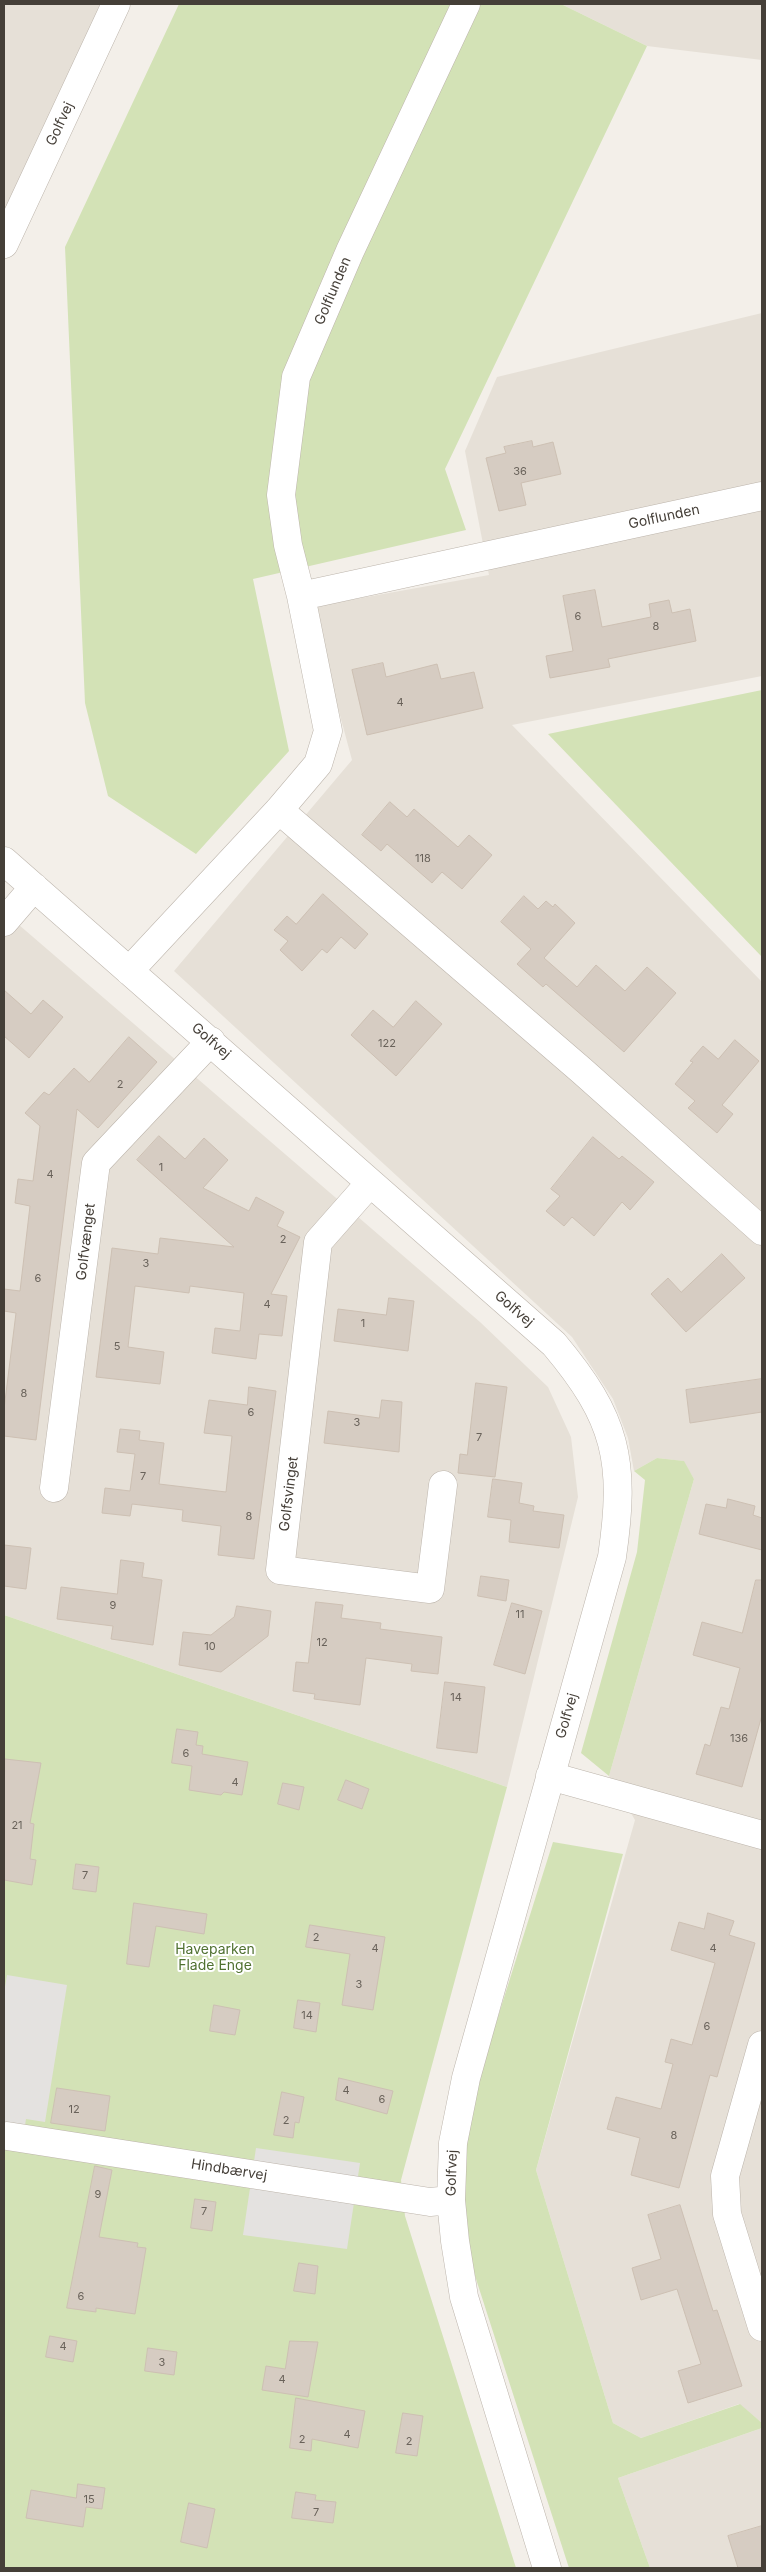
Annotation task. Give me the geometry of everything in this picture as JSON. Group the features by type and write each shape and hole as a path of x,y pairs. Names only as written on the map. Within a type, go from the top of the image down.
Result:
{"street":[{"name":"Golfvej","path":"4,244 116,4"},
{"name":"Golflunden","path":"279,810 318,764 328,731 302,596 288,545 281,495 296,377 355,242 466,4"},
{"name":"Golflunden","path":"302,596 762,496"},
{"path":"129,971 279,810 581,1070 762,1231"},
{"name":"Golfvej","path":"4,861 211,1040 370,1183 554,1344 582,1378 601,1411 612,1441 618,1474 619,1513 612,1557 466,2078 453,2143 451,2200 464,2297 547,2568"},
{"path":"4,922 34,887"},
{"name":"Golfvænget","path":"54,1488 96,1162 211,1040"},
{"name":"Golfsvinget","path":"370,1183 318,1242 280,1570 430,1589 442,1485"},
{"path":"550,1776 762,1835"},
{"path":"762,2045 725,2176 727,2214 762,2327"},
{"name":"Hindbærvej","path":"7,2136 430,2202 451,2200"}],"shaded area":[{"path":"4,4 101,4 4,211"},
{"path":"561,4 762,4 762,60 647,46"},
{"path":"762,313 762,676 512,725 762,982 762,2423 739,2404 641,2438 613,2423 536,2170 635,1820 609,1776 694,1479 683,1461 657,1458 634,1471 628,1438 613,1399 572,1337 174,971 352,760 311,607 489,575 465,451 497,377"},
{"path":"4,912 480,1322 548,1387 571,1437 578,1497 507,1787 4,1615"},
{"path":"7,1975 67,1985 45,2122 26,2119 22,2144 4,2142 4,1993"},
{"path":"256,2148 360,2163 347,2249 243,2235"},
{"path":"762,2428 762,2568 650,2568 618,2478"}],"green space":[{"path":"179,4 561,4 647,46 445,469 466,530 253,579 289,751 196,854 108,796 85,703 65,247"},
{"path":"762,690 762,957 548,734"},
{"path":"657,1458 684,1461 694,1479 609,1776 581,1753 637,1552 645,1480 634,1471"},
{"name":"Haveparken Flade Enge","path":"4,1615 507,1787 401,2180 405,2216 516,2568 4,2568"},
{"path":"553,1842 623,1854 536,2170 613,2423 641,2438 740,2404 762,2423 762,2428 618,2478 650,2568 569,2568 467,2251 462,2131"}],"building":[{"path":"532,441 533,447 553,442 561,474 521,483 526,505 499,511 486,458 506,453 504,447"},
{"path":"595,590 602,627 651,617 649,604 669,600 672,613 690,609 696,641 608,659 610,667 550,678 546,656 573,651 563,596"},
{"path":"383,663 386,677 437,664 441,679 474,672 483,708 367,735 352,670"},
{"path":"390,802 407,817 414,809 458,847 469,835 492,855 462,889 442,872 432,883 387,844 381,851 362,835"},
{"path":"323,894 368,934 355,949 341,937 327,953 322,949 302,971 280,950 288,941 274,930 287,916 296,924"},
{"path":"524,896 538,909 546,901 553,907 555,904 575,923 544,958 577,987 596,965 625,991 647,967 676,993 624,1052 546,984 543,987 517,964 531,949 501,922"},
{"path":"4,990 31,1014 43,1000 63,1017 29,1058 4,1036"},
{"path":"416,1001 442,1024 396,1076 351,1035 373,1010 393,1027"},
{"path":"129,1037 157,1062 98,1128 77,1109 36,1440 4,1436 4,1409 16,1313 4,1311 4,1289 20,1291 30,1206 15,1203 18,1179 33,1181 40,1126 25,1113 44,1092 49,1095 74,1068 89,1082"},
{"path":"735,1040 759,1061 722,1105 733,1114 717,1133 688,1108 695,1101 675,1084 693,1062 690,1061 703,1046 718,1059"},
{"path":"159,1136 185,1159 204,1138 228,1160 203,1188 249,1211 256,1197 284,1212 277,1226 300,1237 271,1294 287,1296 282,1336 259,1334 256,1359 212,1353 215,1328 240,1331 244,1293 190,1286 189,1293 135,1286 128,1347 164,1352 160,1384 96,1377 112,1248 158,1254 160,1238 234,1247 137,1160"},
{"path":"593,1137 619,1159 622,1156 654,1182 630,1210 622,1202 594,1236 572,1217 564,1226 546,1211 560,1196 551,1189"},
{"path":"722,1254 745,1278 686,1332 651,1294 668,1278 681,1292"},
{"path":"389,1298 414,1301 408,1351 334,1341 338,1309 386,1315"},
{"path":"762,1379 762,1412 690,1423 686,1390"},
{"path":"476,1383 507,1387 495,1477 458,1473 460,1454 467,1455"},
{"path":"249,1387 276,1391 254,1559 218,1555 221,1526 182,1521 183,1510 132,1504 130,1516 102,1513 105,1488 130,1491 135,1454 117,1452 120,1429 140,1431 139,1440 164,1443 159,1484 226,1492 232,1436 204,1433 209,1400 247,1405"},
{"path":"382,1400 402,1402 399,1452 324,1443 328,1411 379,1418"},
{"path":"493,1479 522,1483 519,1503 534,1506 533,1511 564,1515 559,1548 509,1542 511,1520 488,1517"},
{"path":"728,1499 755,1506 753,1515 762,1518 762,1550 699,1534 706,1504 726,1508"},
{"path":"4,1545 31,1548 26,1589 4,1586"},
{"path":"121,1560 144,1563 142,1577 162,1580 153,1645 111,1639 113,1626 57,1619 61,1587 117,1594"},
{"path":"481,1576 509,1580 506,1601 478,1596"},
{"path":"756,1580 762,1580 762,1715 742,1787 696,1774 705,1744 710,1746 721,1707 729,1709 740,1668 693,1655 702,1622 742,1633"},
{"path":"316,1602 343,1605 341,1618 381,1623 380,1629 442,1637 438,1674 411,1671 412,1664 366,1658 360,1705 314,1699 315,1694 293,1691 296,1662 308,1663"},
{"path":"512,1603 542,1611 525,1674 494,1665"},
{"path":"237,1606 271,1611 268,1636 221,1672 179,1665 183,1632 211,1635 234,1617"},
{"path":"445,1682 485,1687 477,1753 437,1748"},
{"path":"177,1729 198,1732 196,1745 203,1746 202,1754 248,1762 242,1795 224,1792 221,1795 189,1790 192,1766 172,1763"},
{"path":"5,1759 41,1763 30,1823 34,1824 30,1859 36,1860 32,1885 4,1880"},
{"path":"346,1780 369,1789 362,1809 338,1800"},
{"path":"283,1783 304,1787 299,1810 278,1804"},
{"path":"76,1864 99,1867 96,1892 73,1889"},
{"path":"134,1903 207,1914 204,1934 156,1926 149,1967 127,1964"},
{"path":"708,1913 734,1921 729,1935 755,1943 717,2077 710,2075 679,2188 631,2175 640,2138 607,2129 616,2097 661,2109 673,2064 665,2062 671,2039 692,2045 715,1963 671,1950 679,1922 704,1929"},
{"path":"310,1925 385,1937 373,2010 342,2005 350,1954 306,1947"},
{"path":"298,2000 320,2003 316,2032 294,2028"},
{"path":"214,2005 240,2010 235,2035 210,2031"},
{"path":"339,2078 393,2091 387,2114 336,2100"},
{"path":"57,2088 110,2096 105,2131 51,2123"},
{"path":"282,2092 304,2097 299,2123 295,2122 293,2138 274,2135"},
{"path":"95,2166 112,2170 99,2237 138,2243 137,2247 146,2248 135,2314 96,2308 96,2312 67,2308"},
{"path":"195,2199 216,2202 212,2231 191,2228"},
{"path":"680,2205 713,2311 717,2310 742,2386 688,2403 678,2371 701,2364 677,2289 641,2300 632,2268 661,2259 648,2215"},
{"path":"299,2263 318,2266 315,2294 294,2291"},
{"path":"50,2336 77,2341 73,2362 46,2357"},
{"path":"290,2341 318,2342 308,2397 262,2390 266,2366 285,2369"},
{"path":"148,2348 177,2352 174,2375 145,2371"},
{"path":"296,2398 365,2411 358,2448 312,2439 311,2451 290,2448"},
{"path":"403,2413 423,2416 417,2456 396,2453"},
{"path":"78,2484 105,2488 102,2509 86,2507 83,2527 26,2518 31,2490 76,2498"},
{"path":"296,2492 316,2495 315,2500 336,2502 333,2523 292,2518"},
{"path":"189,2503 215,2509 207,2548 181,2542"},
{"path":"762,2526 762,2568 738,2568 728,2536"}]}
